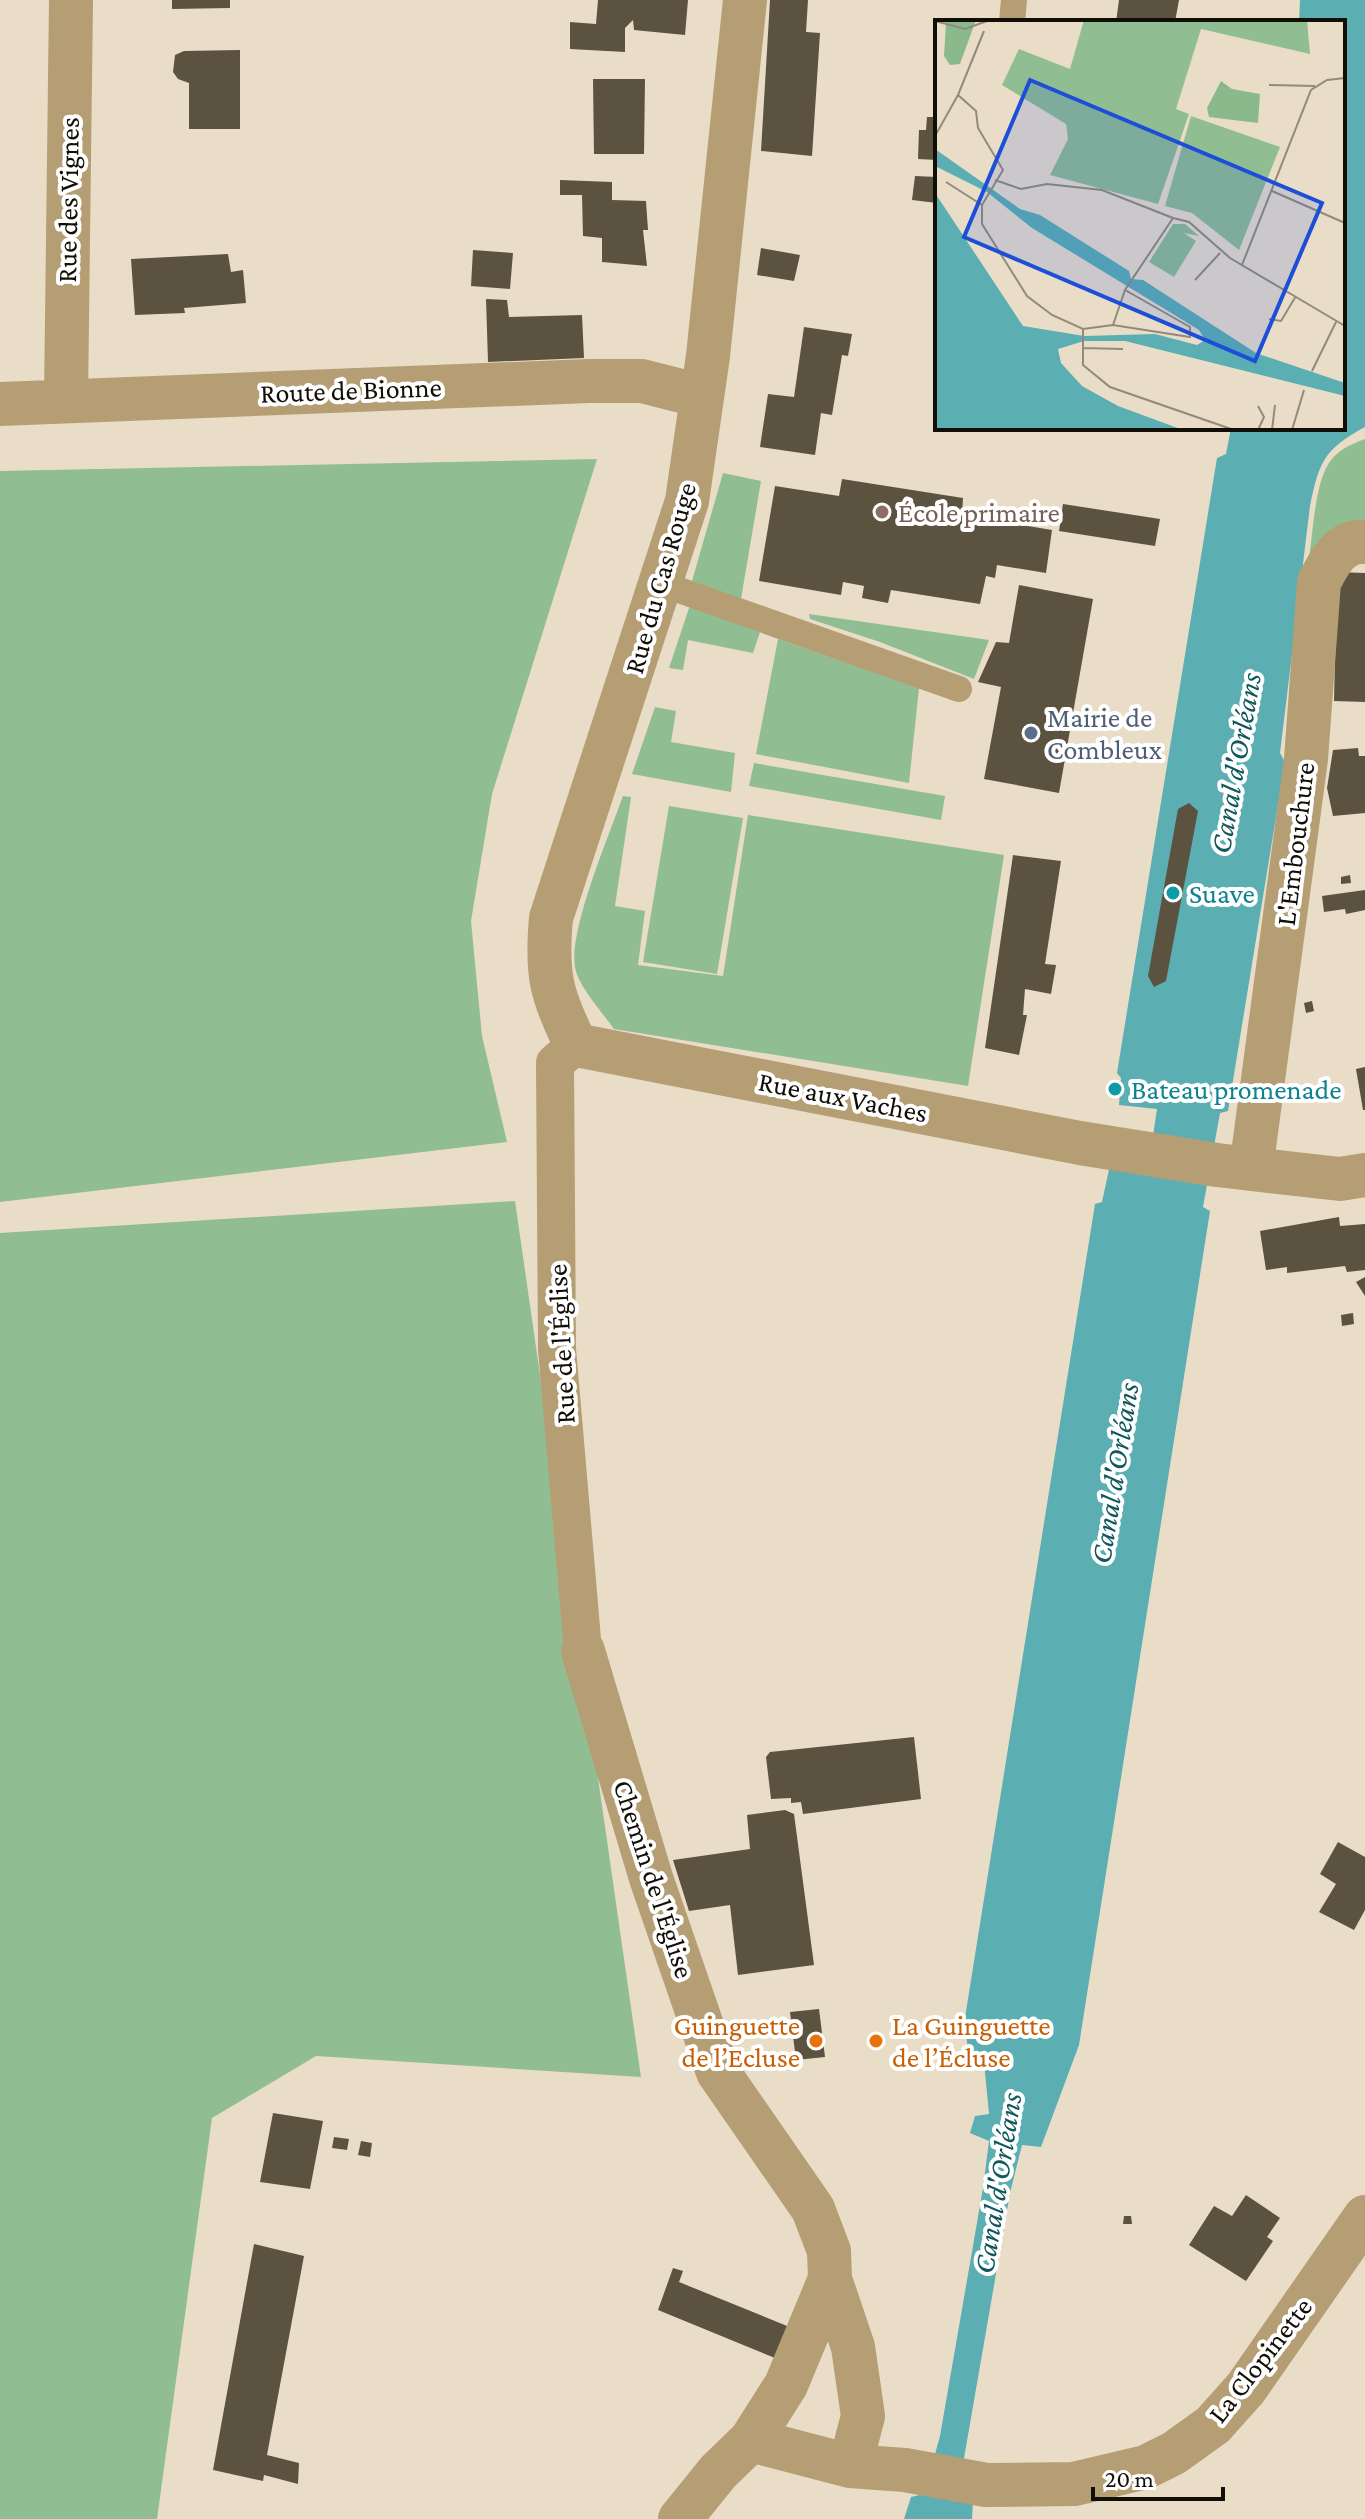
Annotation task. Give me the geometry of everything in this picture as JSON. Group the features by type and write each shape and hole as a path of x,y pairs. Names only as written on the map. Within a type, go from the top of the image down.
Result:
{"street":[{"name":"Rue des Vignes","path":"66,400 71,0"},
{"name":"Rue du Cas Rouge","path":"576,1045 560,1013 549,976 551,918 687,501 710,341 745,0"},
{"name":"Route de Bionne","path":"0,404 642,381 701,396"},
{"name":"L'Embouchure","path":"1234,1167 1306,759 1319,582 1331,559 1343,547 1365,542"},
{"name":"Rue aux Vaches","path":"576,1045 1110,1147 1234,1167"},
{"name":"Rue de l'Église","path":"576,1045 555,1063 557,1349 583,1651"},
{"path":"1234,1167 1340,1179 1365,1175"},
{"name":"Chemin de l'Église","path":"583,1651 651,1878 718,2072 813,2209 829,2251 830,2279 853,2347 863,2416 850,2466"},
{"name":"La Clopinette","path":"850,2466 905,2470 1071,2502 1146,2467 1174,2453 1213,2425 1246,2388 1365,2217"},
{"path":"680,2519 718,2472 751,2440 786,2385 830,2279"},
{"path":"751,2440 850,2466"}],"lane":[{"path":"1012,20 1014,0"},
{"path":"679,590 959,689"}],"green space":[{"path":"1365,439 1365,533 1308,565 1318,494 1326,468 1339,452"},
{"path":"597,459 492,794 471,921 482,1036 507,1142 0,1202 0,471"},
{"path":"723,473 761,481 741,599 692,581"},
{"path":"690,605 761,629 753,653 688,640 683,670 669,668"},
{"path":"809,614 989,640 974,679 880,642 810,619"},
{"path":"778,639 919,688 909,783 756,754"},
{"path":"655,707 676,711 671,742 735,753 731,792 632,774"},
{"path":"754,763 945,796 941,820 749,786"},
{"path":"623,796 631,797 615,906 645,911 638,965 723,976 748,815 1004,855 968,1086 614,1029 577,974 575,950 584,907"},
{"path":"669,806 743,818 717,974 643,962"},
{"path":"515,1201 641,2077 316,2056 212,2118 157,2519 0,2519 0,1233"}],"water":[{"name":"Canal d'Orléans","path":"1300,0 1365,0 1365,427 1340,442 1326,458 1310,506 1280,753 1285,762 1228,1111 1220,1113 1203,1207 1210,1211 1079,2045 1041,2147 1022,2145 1010,2193 958,2493 973,2500 972,2519 904,2519 911,2497 924,2494 940,2436 983,2188 989,2141 970,2133 975,2116 989,2114 984,2062 970,2060 964,2024 1095,1204 1102,1202 1110,1165 1148,1169 1157,1109 1119,1105 1121,1078 1117,1073 1217,458 1226,454 1231,430 1345,430 1345,20 1299,20"}],"building":[{"path":"172,0 230,0 230,8 172,9"},
{"path":"598,0 688,0 685,35 634,30 633,20 625,28 625,52 570,49 570,22 596,24"},
{"path":"770,0 808,0 806,32 820,33 812,156 761,151"},
{"path":"1119,0 1179,0 1175,20 1116,20"},
{"path":"240,50 240,129 189,129 189,83 178,79 173,72 175,55 184,51"},
{"path":"593,79 645,79 644,154 594,154"},
{"path":"927,117 935,117 935,160 918,159 919,130 926,130"},
{"path":"915,176 935,177 935,203 912,200"},
{"path":"560,180 612,182 612,200 646,201 648,230 643,230 647,266 602,262 602,238 583,236 582,195 560,195"},
{"path":"761,248 800,255 794,281 757,275"},
{"path":"473,250 513,253 510,289 471,286"},
{"path":"228,254 231,272 243,270 246,303 184,308 185,313 135,315 131,259"},
{"path":"486,299 507,300 509,317 582,315 584,358 488,362"},
{"path":"804,327 852,334 848,356 842,355 832,415 821,413 815,455 760,447 768,394 794,397"},
{"path":"842,479 963,498 962,515 1052,530 1046,573 997,565 995,578 986,576 980,604 891,590 888,603 862,598 864,586 843,582 841,595 759,581 775,486 839,496"},
{"path":"1063,504 1160,519 1155,546 1059,531"},
{"path":"1337,572 1365,573 1365,702 1334,701"},
{"name":"Mairie de Combleux","path":"1019,585 1093,599 1059,793 984,779 1001,687 978,682 996,642 1009,643"},
{"path":"1358,748 1359,756 1365,756 1365,813 1333,816 1327,788 1333,750"},
{"name":"Suave","path":"1189,803 1198,811 1166,981 1154,987 1148,976 1178,809"},
{"path":"1013,855 1061,861 1045,964 1056,965 1051,994 1025,989 1023,1015 1027,1015 1019,1055 985,1048"},
{"path":"1350,875 1351,883 1341,884 1341,877"},
{"path":"1365,890 1365,910 1346,914 1345,909 1324,912 1322,896"},
{"path":"1312,1001 1314,1011 1306,1013 1304,1003"},
{"path":"1365,1067 1365,1110 1363,1110 1356,1069"},
{"path":"1339,1217 1340,1226 1365,1224 1365,1270 1347,1272 1345,1266 1287,1273 1287,1267 1266,1270 1260,1231"},
{"path":"1365,1277 1365,1296 1356,1282"},
{"path":"1353,1313 1354,1324 1342,1326 1341,1315"},
{"path":"914,1737 921,1799 803,1814 801,1802 791,1803 791,1798 771,1799 766,1757 770,1752"},
{"path":"785,1810 794,1814 814,1965 738,1975 730,1905 689,1911 673,1860 750,1849 747,1815"},
{"path":"1338,1842 1365,1857 1365,1910 1354,1930 1319,1912 1336,1884 1320,1874"},
{"path":"819,2009 825,2057 796,2060 790,2012"},
{"path":"273,2113 323,2121 310,2189 260,2182"},
{"path":"334,2137 349,2139 347,2150 332,2148"},
{"path":"361,2141 372,2143 370,2157 358,2155"},
{"path":"1246,2195 1280,2218 1267,2237 1273,2241 1246,2281 1189,2245 1214,2206 1232,2216"},
{"path":"1124,2216 1131,2216 1132,2224 1123,2224"},
{"path":"254,2244 304,2256 267,2455 299,2463 298,2484 264,2475 263,2481 213,2470"},
{"path":"673,2268 683,2271 679,2282 792,2328 775,2358 658,2310"}],"place":[{"name":"École primaire","path":"882,512"},
{"name":"Mairie de Combleux","path":"1031,733"},
{"name":"Suave","path":"1173,893"},
{"name":"Bateau promenade","path":"1115,1089"},
{"name":"Guinguette de l’Ecluse","path":"816,2041"},
{"name":"La Guinguette de l’Écluse","path":"876,2041"}]}
